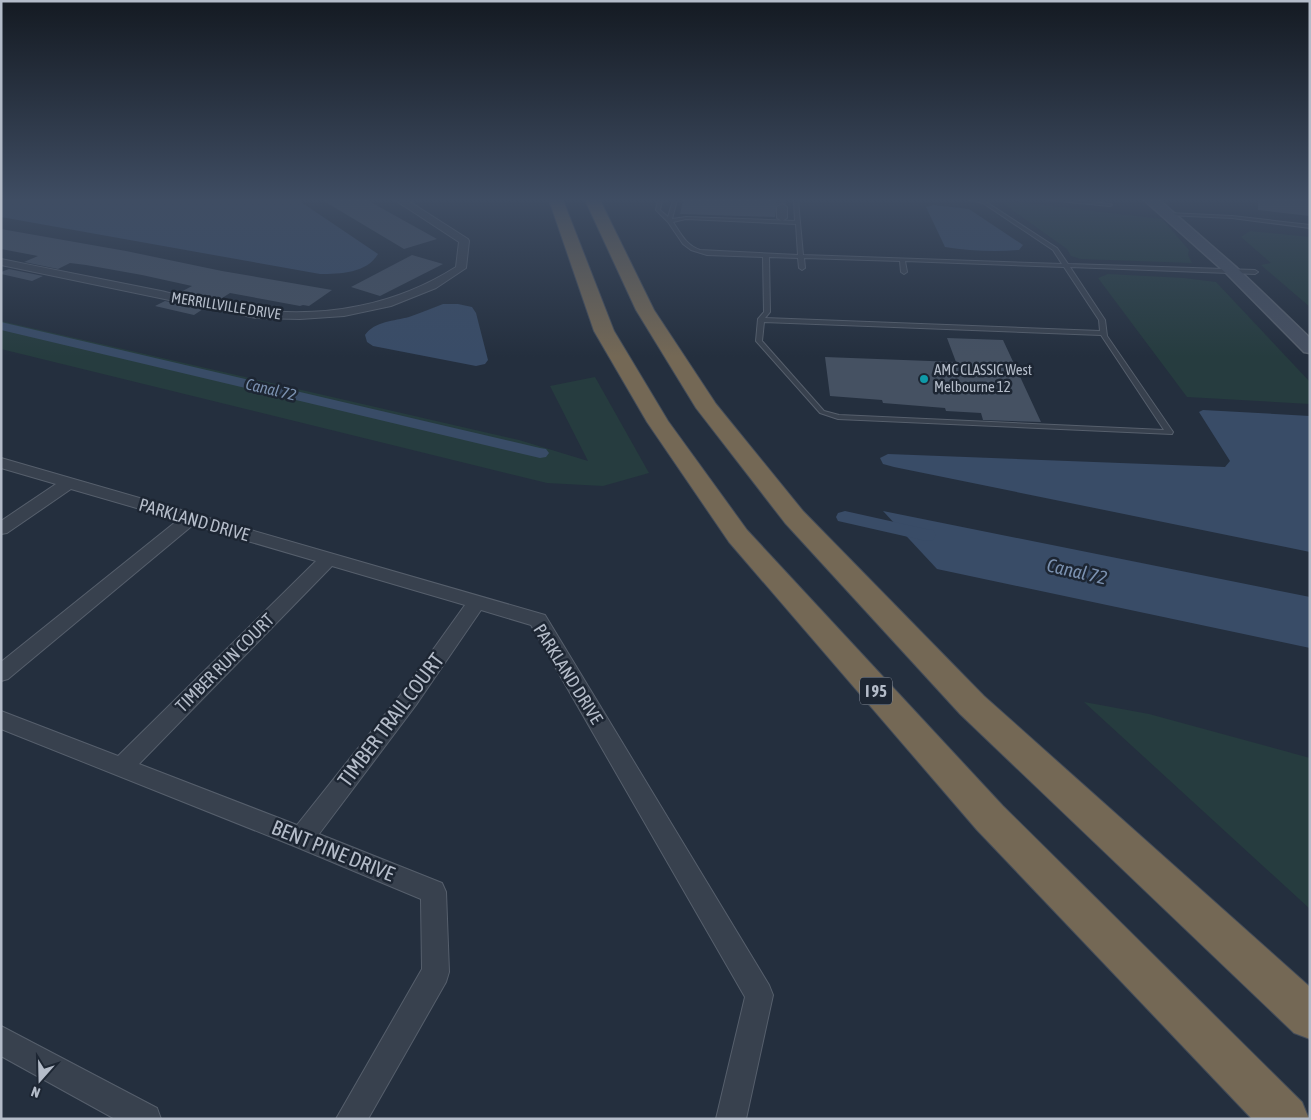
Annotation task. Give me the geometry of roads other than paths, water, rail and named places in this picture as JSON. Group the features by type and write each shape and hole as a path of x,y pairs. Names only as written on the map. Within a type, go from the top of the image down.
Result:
{"highway":[{"name":"I 95","path":"575,252 604,330 658,422 738,536 990,818 1284,1119"},
{"path":"616,252 645,310 707,408 794,517 972,705 1310,1017"}],"street":[{"name":"MERRILLVILLE DRIVE","path":"1,262 256,314 296,317 337,314 385,304 428,289 461,268 463,252"},
{"path":"1214,252 1310,348"},
{"path":"1235,254 1268,285"},
{"name":"PARKLAND DRIVE","path":"1,464 538,620 759,995 731,1119"},
{"path":"1,529 69,483"},
{"path":"1,673 190,519"},
{"name":"TIMBER RUN COURT","path":"121,768 329,559"},
{"name":"TIMBER TRAIL COURT","path":"302,838 409,699 478,602"},
{"name":"BENT PINE DRIVE","path":"1,720 302,838 433,892 436,972 351,1119"},
{"path":"1,1040 128,1115"}],"lane":[{"path":"717,252 1255,272"},
{"path":"802,252 802,268"},
{"path":"766,255 767,312 761,320 759,341 822,412 838,417 1170,432 1103,333 1102,320 1057,252"},
{"path":"902,260 904,272"},
{"path":"761,320 1103,333"}],"water":[{"path":"198,252 375,252 378,254 360,269 336,274 320,274"},
{"path":"443,304 458,304 472,307 476,313 488,360 485,364 476,366 373,346 367,342 365,335 379,324 409,317"},
{"path":"1203,410 1310,416 1310,552 894,467 883,464 880,458 888,454 1225,467 1230,461 1199,412"},
{"path":"883,511 1310,597 1310,648 937,569"}],"waterway":[{"name":"Canal 72","path":"1,326 540,453"},
{"name":"Canal 72","path":"845,517 926,535"}],"place":[{"name":"AMC CLASSIC West Melbourne 12","path":"924,379"}]}
